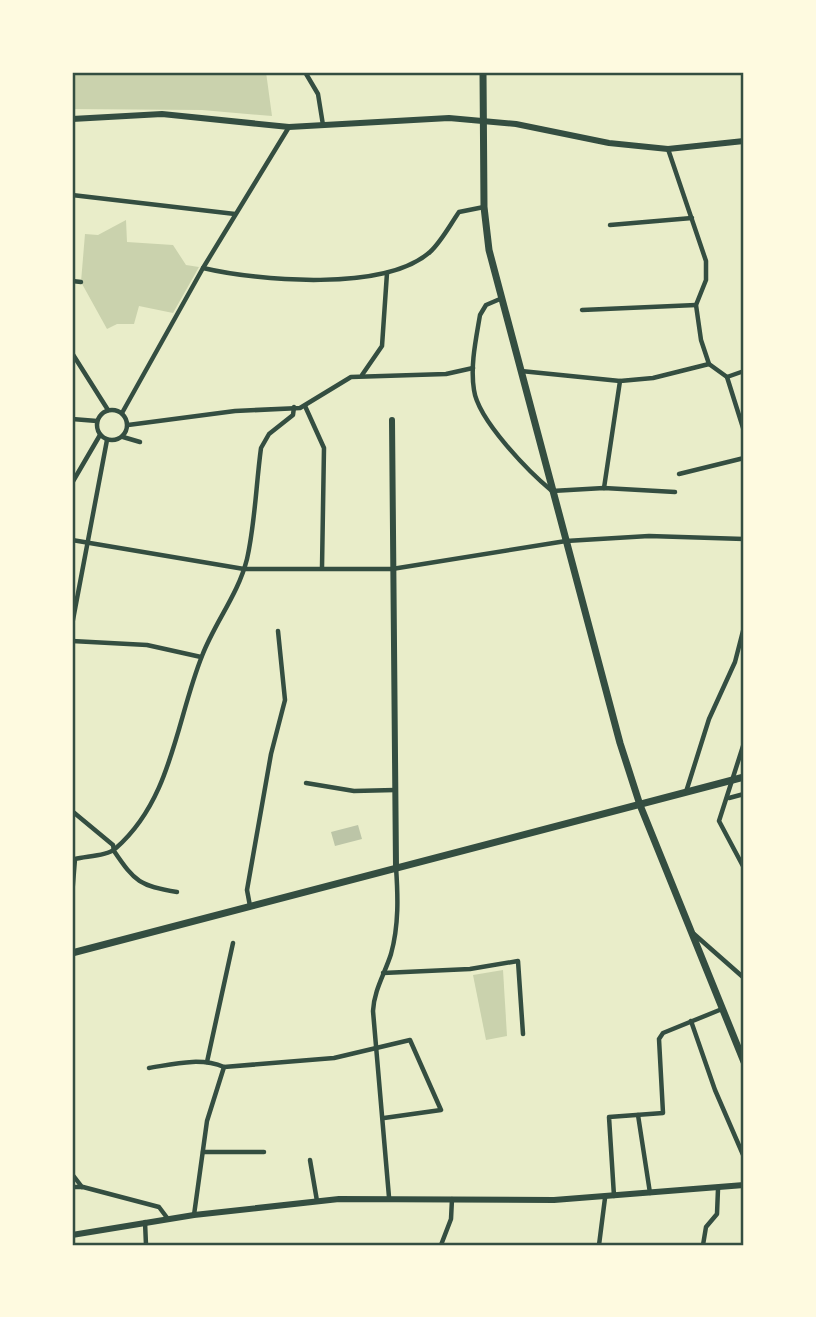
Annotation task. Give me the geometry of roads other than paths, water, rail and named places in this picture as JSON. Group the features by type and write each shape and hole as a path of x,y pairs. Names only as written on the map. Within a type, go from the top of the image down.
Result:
{"main road":[{"path":"483,72 484,207 500,299 640,805 744,1062"},
{"path":"72,118 175,115 289,127 414,118 482,120 668,149 744,141"},
{"path":"392,420 396,867"},
{"path":"72,953 744,777"},
{"path":"72,1235 194,1215 317,1201 389,1197 605,1198 744,1185"}],"street":[{"path":"305,72 318,94 323,125"},
{"path":"122,413 202,268 289,127"},
{"path":"668,149 706,261 706,280 696,305 701,340 709,364 727,377 744,431"},
{"path":"72,195 235,214"},
{"path":"202,268 259,279 341,280 387,273 430,253 459,212 484,207"},
{"path":"610,225 692,218"},
{"path":"362,376 382,346 387,273"},
{"path":"72,281 80,282"},
{"path":"500,299 482,309 473,368 474,390 485,415 533,475 552,491 604,488 675,492"},
{"path":"582,310 696,305"},
{"path":"72,353 108,410 122,413"},
{"path":"520,371 620,381 653,378 709,364"},
{"path":"128,425 235,411 306,407 351,377 446,374 473,368"},
{"path":"727,377 744,371"},
{"path":"604,488 620,381"},
{"path":"72,896 75,859 114,851 141,819 155,795 172,754 201,657 240,585 261,448 270,434 293,415 295,407"},
{"path":"306,407 324,447 322,568"},
{"path":"72,419 97,421 108,410"},
{"path":"122,413 128,425"},
{"path":"72,483 100,435 97,421"},
{"path":"122,437 128,425"},
{"path":"100,435 107,440 122,437 140,442"},
{"path":"72,625 107,440"},
{"path":"679,474 704,465 744,458"},
{"path":"72,540 244,569 392,569 566,541 649,536 744,539"},
{"path":"685,793 709,719 735,662 744,626"},
{"path":"250,906 247,890 285,700 278,631"},
{"path":"72,641 147,645 201,657"},
{"path":"744,743 741,761 719,821 744,868"},
{"path":"306,783 354,791 395,790"},
{"path":"728,798 744,793"},
{"path":"72,811 113,845 114,851 131,875 146,887 177,892"},
{"path":"389,1197 374,998 397,925 396,867"},
{"path":"691,931 744,978"},
{"path":"207,1062 233,943"},
{"path":"383,973 470,970 518,961 523,1034"},
{"path":"614,1197 609,1117 663,1114 659,1039 663,1033 723,1008"},
{"path":"691,1021 715,1090 744,1157"},
{"path":"149,1068 207,1062 224,1067 334,1058 410,1040 441,1110 384,1118"},
{"path":"194,1215 207,1121 224,1067"},
{"path":"638,1115 650,1194"},
{"path":"203,1152 264,1152"},
{"path":"310,1160 317,1201"},
{"path":"72,1174 83,1187"},
{"path":"72,1187 83,1187 159,1207 168,1219"},
{"path":"703,1245 706,1227 717,1214 719,1189"},
{"path":"599,1245 605,1198"},
{"path":"440,1245 451,1219 452,1199"},
{"path":"145,1222 146,1245"}]}
